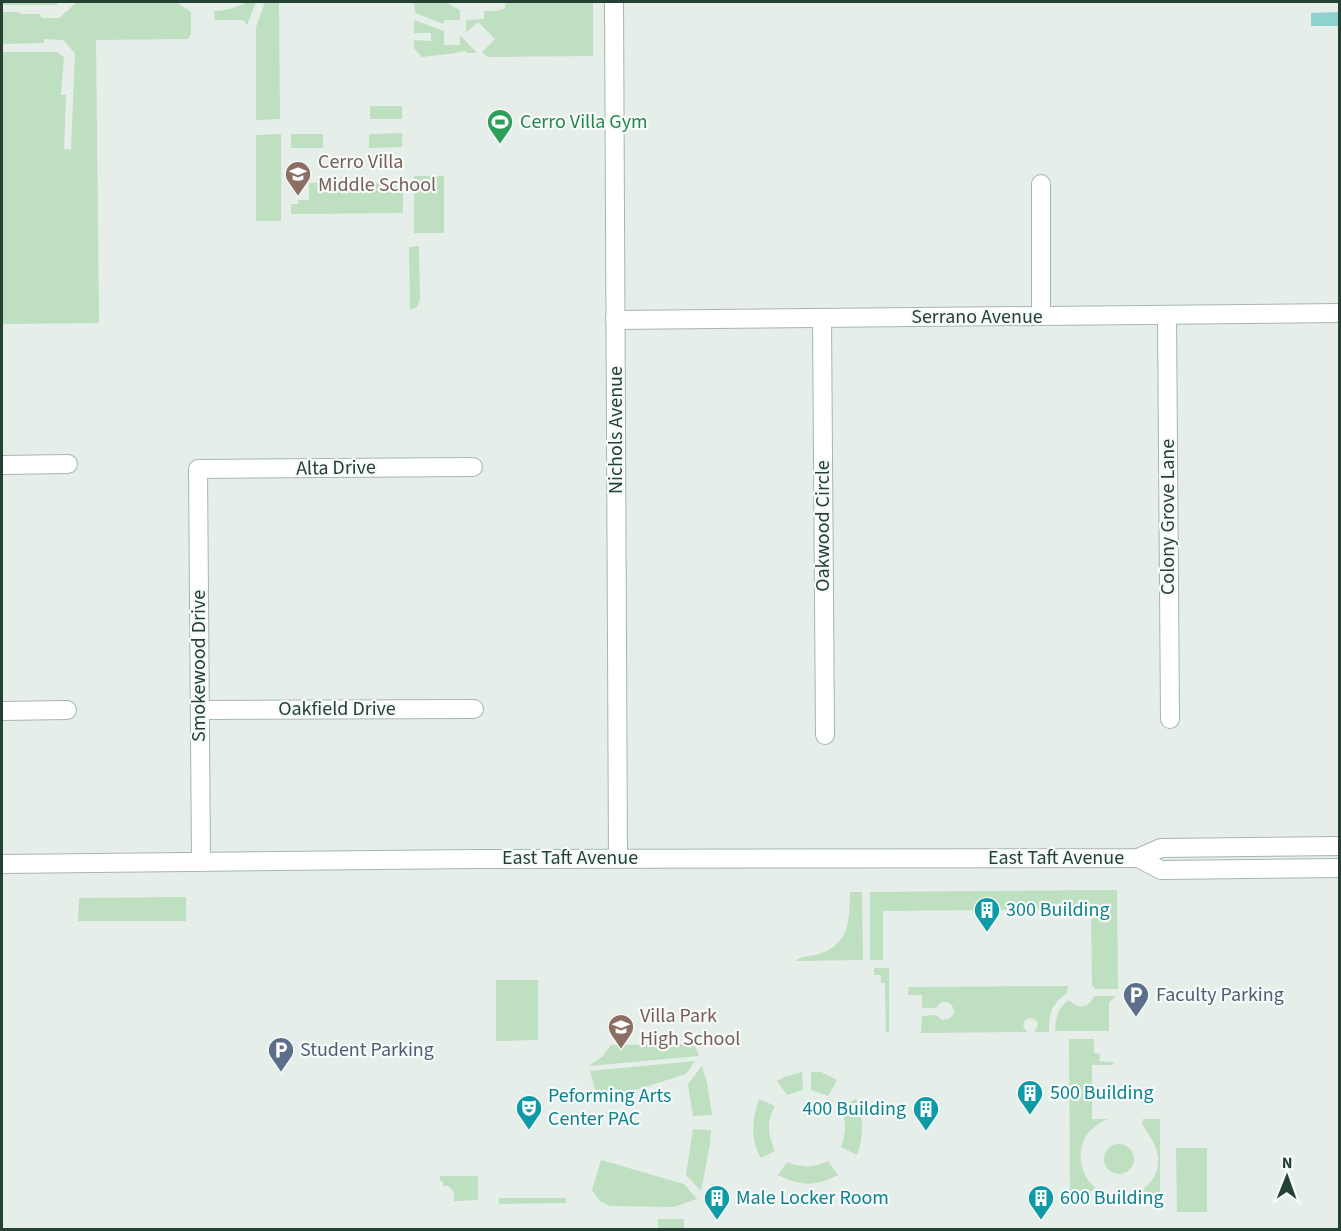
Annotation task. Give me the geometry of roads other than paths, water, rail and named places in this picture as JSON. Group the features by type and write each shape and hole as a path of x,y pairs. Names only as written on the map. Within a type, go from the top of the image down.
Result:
{"street":[{"name":"Nichols Avenue","path":"614,2 618,858"},
{"path":"1041,184 1041,316"},
{"name":"Serrano Avenue","path":"615,320 1340,313"},
{"name":"Colony Grove Lane","path":"1167,315 1170,719"},
{"name":"Oakwood Circle","path":"822,318 825,735"},
{"path":"2,465 68,464"},
{"name":"Alta Drive","path":"198,469 473,467"},
{"name":"Smokewood Drive","path":"198,469 201,862"},
{"name":"Oakfield Drive","path":"200,710 474,709"},
{"path":"2,711 67,710"},
{"name":"East Taft Avenue","path":"2,864 618,858 1138,858 1161,848 1340,846"},
{"name":"East Taft Avenue","path":"1138,858 1161,870 1340,868"}],"water":[{"path":"1339,12 1339,26 1311,26 1311,13"}],"place":[{"name":"Cerro Villa Gym","path":"500,145"},
{"name":"Cerro Villa Middle School","path":"298,197"},
{"name":"300 Building","path":"987,933"},
{"name":"Faculty Parking","path":"1136,1018"},
{"name":"Villa Park High School","path":"621,1050"},
{"name":"Student Parking","path":"281,1073"},
{"name":"500 Building","path":"1030,1116"},
{"name":"Peforming Arts Center PAC","path":"529,1131"},
{"name":"400 Building","path":"926,1132"},
{"name":"Male Locker Room","path":"717,1221"},
{"name":"600 Building","path":"1041,1221"}]}
